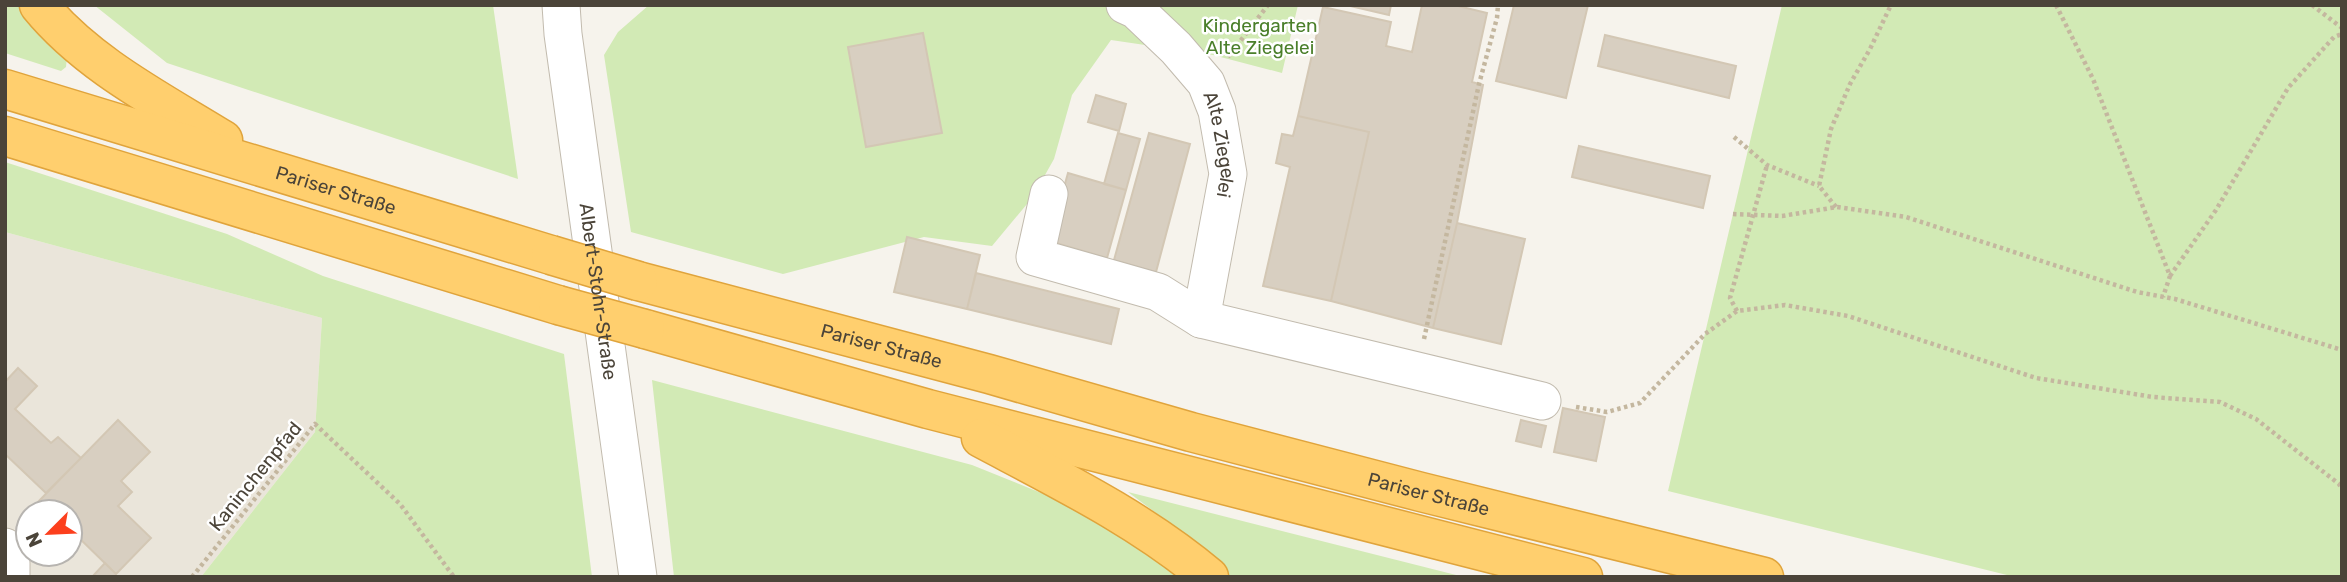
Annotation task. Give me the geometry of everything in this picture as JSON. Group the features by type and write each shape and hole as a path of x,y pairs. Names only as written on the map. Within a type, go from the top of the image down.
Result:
{"highway":[{"path":"39,5 53,23 88,52 145,92 267,167"},
{"name":"Pariser Straße","path":"5,89 638,281 989,374 1191,432 1764,577"},
{"path":"5,136 558,305 928,409 1583,577"},
{"path":"928,409 1112,508 1180,553 1209,577"}],"street":[{"name":"Albert-Stohr-Straße","path":"561,5 596,284 638,577"},
{"name":"Alte Ziegelei","path":"1125,5 1136,10 1176,48 1206,83 1217,111 1228,174 1201,319"},
{"path":"1049,194 1035,257 1158,292 1201,319 1542,401"},
{"path":"5,547 12,563 11,577"}],"path":[{"path":"1206,83 1268,5"},
{"path":"1417,371 1498,5"},
{"path":"1819,186 1831,129 1891,5"},
{"path":"2056,5 2093,79 2170,276"},
{"path":"2312,5 2342,28"},
{"path":"2163,296 2170,276 2216,210 2288,88 2334,37 2342,34"},
{"path":"1734,137 1767,165 1819,186 1836,207"},
{"path":"1737,312 1730,298 1767,165"},
{"path":"1733,214 1782,216 1836,207 1906,217 2137,292 2163,296 2342,350"},
{"path":"1542,401 1607,412 1640,403 1705,334 1737,312 1785,305 1848,316 2036,378 2153,397 2220,402 2256,419 2342,489"},
{"name":"Kaninchenpfad","path":"192,577 315,424 400,504 454,577"}],"shaded area":[{"path":"5,232 322,318 315,432 201,577 5,577"}],"green space":[{"path":"5,5 22,5 67,57 66,67 61,71 5,53"},
{"path":"94,5 493,5 518,179 167,63"},
{"name":"Kindergarten Alte Ziegelei","path":"649,5 1298,5 1282,73 1213,55 1111,40 1072,95 1054,159 1032,198 992,246 924,237 783,274 631,232 604,55 618,32"},
{"path":"1782,5 2342,5 2342,577 2015,577 1668,491"},
{"path":"5,162 227,234 323,276 564,354 592,577 201,577 315,432 322,318 5,232"},
{"path":"652,380 972,465 1076,507 1189,577 674,577"},
{"path":"1128,492 1464,577 1231,577 1172,525"}],"building":[{"path":"1346,5 1391,5 1389,15"},
{"path":"1422,5 1454,5 1487,13 1472,82 1483,85 1457,223 1433,328 1331,301 1369,132 1298,116 1323,7 1391,22 1386,46 1412,52"},
{"path":"1514,5 1588,5 1566,98 1496,81"},
{"path":"923,33 942,133 866,147 848,47"},
{"path":"1605,35 1736,66 1729,98 1598,66"},
{"path":"1096,95 1126,104 1119,131 1088,122"},
{"path":"1298,116 1369,132 1331,301 1263,286 1290,167 1276,163 1282,134 1293,136"},
{"path":"1118,133 1140,139 1126,190 1104,184"},
{"path":"1149,133 1190,144 1156,272 1114,260"},
{"path":"1579,146 1710,176 1703,208 1572,177"},
{"path":"1068,173 1126,190 1107,258 1049,241"},
{"path":"1457,223 1525,239 1501,344 1433,328"},
{"path":"907,237 980,255 967,309 894,292"},
{"path":"976,273 1119,309 1111,344 967,309"},
{"path":"18,368 37,386 15,409 51,443 58,437 81,458 46,493 5,454 5,382"},
{"path":"1563,408 1605,417 1596,461 1554,452"},
{"path":"118,420 150,452 121,481 132,492 118,506 151,538 116,574 84,543 84,498 42,498"},
{"path":"1521,420 1546,426 1541,447 1516,441"},
{"path":"105,563 119,577 92,577"}]}
